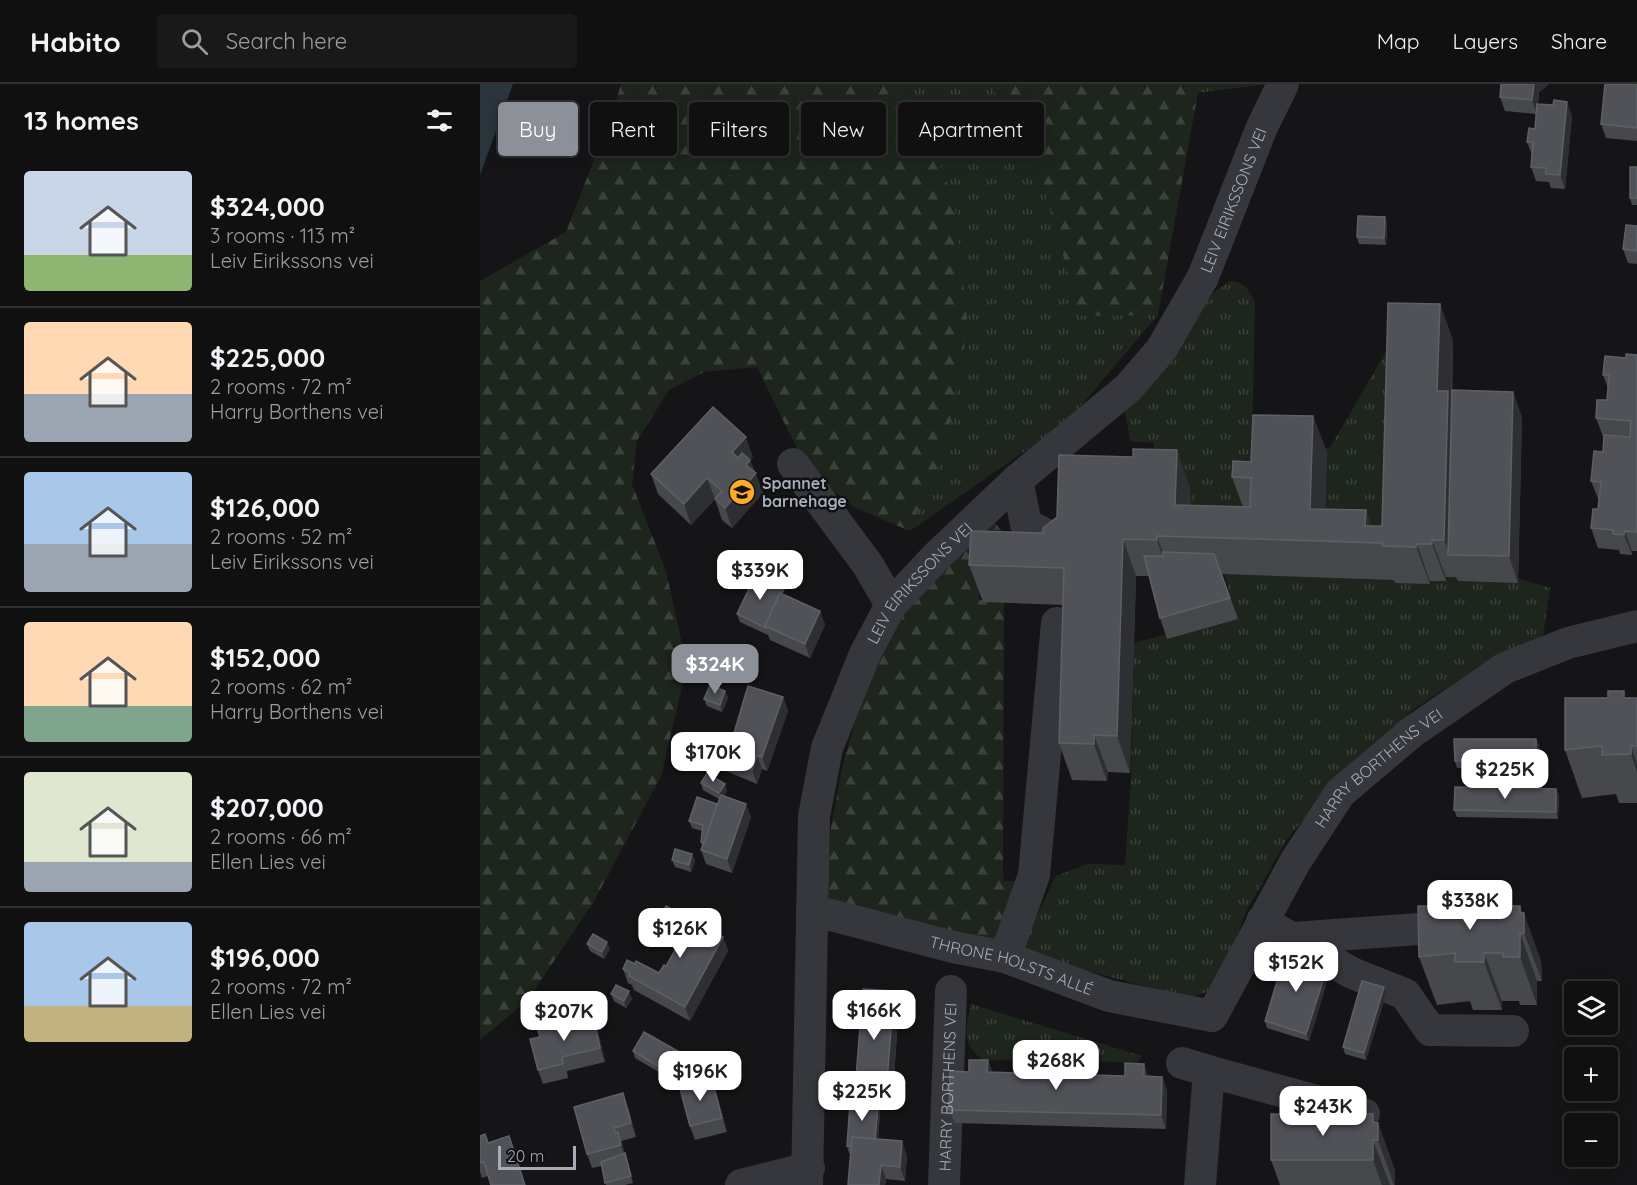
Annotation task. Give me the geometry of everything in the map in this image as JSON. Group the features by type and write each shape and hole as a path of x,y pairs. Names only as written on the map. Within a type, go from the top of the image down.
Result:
{"street":[{"name":"LEIV EIRIKSSONS VEI","path":"808,1177 814,816 827,748 865,654 891,605 937,556 1017,480 1128,388 1161,350 1203,277 1262,127 1283,84"},
{"path":"793,464 868,565 891,605"},
{"path":"1017,480 1026,524 1066,546"},
{"path":"1005,957 1034,875 1057,623"},
{"name":"HARRY BORTHENS VEI","path":"1212,1017 1295,862 1340,793 1412,732 1505,668 1569,643 1637,626"},
{"name":"THRONE HOLSTS ALLÉ","path":"812,910 953,947 1005,957 1109,996 1212,1017"},
{"path":"1262,921 1352,973 1405,994 1430,1030 1514,1031"},
{"path":"1293,938 1465,926"},
{"name":"HARRY BORTHENS VEI","path":"944,1185 951,991"},
{"path":"1200,1185 1195,1067 1364,1114"},
{"path":"741,1185 808,1177"}],"green space":[{"path":"621,84 906,84 915,102 898,102 898,156 937,156 954,200 968,327 945,449 910,531 855,508 807,469 757,367 704,372 669,390 637,441 632,484 666,571 687,666 661,776 593,903 527,1001 480,1040 480,281 566,232 595,156 677,156 677,102 615,102"},
{"path":"906,84 992,84 994,91 1004,102 915,102"},
{"path":"992,84 1188,84 1198,93 1158,315 1080,316 1035,156 1044,156 1044,102 1004,102 994,91"},
{"path":"1188,84 1268,84 1198,93"},
{"path":"922,156 1035,156 1080,315 1158,315 1067,422 910,531 945,449"},
{"path":"1230,281 1246,287 1255,302 1252,443 1269,451 1268,546 1151,494 1154,443 1130,441 1124,405 1189,327 1213,293"},
{"path":"1396,334 1391,562 1316,540 1318,452 1331,446"},
{"path":"994,522 1018,549 979,566 979,600 1004,601 1003,874 1004,881 1023,881 1019,898 994,940 848,910 829,897 827,884 830,833 843,763 865,690 906,611 945,553"},
{"path":"1224,573 1517,578 1550,588 1543,637 1487,661 1414,709 1347,769 1287,839 1246,912 1217,989 1188,998 1019,952 1056,876 1088,864 1125,865 1131,780 1134,643 1236,616"},
{"path":"971,1004 1142,1056 1138,1062 983,1060 971,1047 966,1035"}],"shaded area":[{"path":"480,84 513,84 506,102 498,102 498,125 480,175"}],"building":[{"path":"1501,84 1534,84 1532,100 1500,97"},
{"path":"1605,84 1637,84 1637,128 1601,124"},
{"path":"1554,100 1567,102 1560,175 1546,174 1546,168 1531,167 1533,142 1527,142 1529,128 1535,129 1537,104 1553,105"},
{"path":"1630,167 1637,167 1637,198 1630,198"},
{"path":"1358,216 1385,217 1384,238 1357,237"},
{"path":"1626,225 1637,226 1637,251 1623,249"},
{"path":"1388,303 1440,304 1437,391 1448,391 1444,540 1432,540 1432,544 1417,544 1416,547 1382,546 1382,543 1157,536 1157,540 1123,539 1117,736 1094,735 1094,744 1059,743 1064,568 969,565 971,531 1043,533 1043,528 1057,517 1059,455 1133,457 1133,449 1177,450 1175,505 1250,507 1251,478 1232,477 1233,461 1251,462 1253,415 1313,416 1310,509 1366,510 1365,526 1382,526"},
{"path":"1626,354 1637,355 1637,532 1625,531 1624,535 1613,534 1613,530 1591,528 1593,509 1598,509 1601,482 1591,481 1594,451 1603,452 1604,435 1630,437 1631,421 1596,418 1597,400 1607,400 1609,375 1603,375 1605,356 1626,358"},
{"path":"1452,390 1513,392 1509,556 1448,555"},
{"path":"713,407 746,437 732,452 738,458 742,453 750,460 746,465 756,473 725,508 715,499 722,491 707,478 684,504 651,474"},
{"path":"1163,552 1214,554 1230,598 1160,618 1144,556 1163,556"},
{"path":"755,576 784,589 780,593 766,628 737,614"},
{"path":"780,593 820,611 805,644 765,626"},
{"path":"710,685 725,691 720,705 704,699"},
{"path":"748,686 783,697 762,757 757,755 752,770 711,753 719,737 724,739 734,733"},
{"path":"1608,691 1624,691 1624,698 1637,698 1637,746 1631,746 1631,754 1602,755 1602,746 1565,750 1565,698 1608,698"},
{"path":"1454,739 1536,739 1536,761 1455,761"},
{"path":"707,773 725,784 719,793 701,783"},
{"path":"1455,787 1556,789 1556,812 1454,810"},
{"path":"721,795 746,804 727,859 701,850"},
{"path":"697,797 717,804 704,843 701,842 703,825 689,821"},
{"path":"675,849 692,854 689,865 672,860"},
{"path":"1461,899 1476,899 1476,906 1520,906 1520,913 1524,913 1524,933 1520,933 1520,957 1503,957 1503,953 1484,953 1484,962 1455,962 1455,953 1419,957 1418,906 1461,906"},
{"path":"666,906 723,937 685,1007 629,976 630,973 623,969 627,960 635,964 636,961 659,973 664,965 666,966 679,943 676,942 681,933 658,921"},
{"path":"593,934 607,942 602,952 587,944"},
{"path":"1286,952 1328,965 1306,1034 1265,1021"},
{"path":"1362,981 1384,987 1364,1053 1343,1047"},
{"path":"616,985 629,991 624,1001 611,994"},
{"path":"863,989 894,991 886,1093 855,1091"},
{"path":"593,1017 600,1048 562,1057 563,1064 538,1070 530,1039 540,1037 538,1031"},
{"path":"644,1032 683,1054 671,1074 633,1051"},
{"path":"969,1060 988,1060 987,1072 1020,1073 1021,1061 1040,1062 1039,1073 1073,1074 1073,1062 1092,1062 1092,1075 1125,1076 1125,1063 1144,1064 1144,1076 1162,1077 1161,1115 949,1110 950,1071 969,1072"},
{"path":"711,1077 722,1118 690,1126 679,1085"},
{"path":"623,1093 631,1123 614,1128 615,1133 618,1132 621,1145 587,1154 574,1107"},
{"path":"850,1104 878,1106 875,1139 852,1137 851,1146 847,1146"},
{"path":"1316,1110 1337,1112 1336,1114 1373,1114 1373,1122 1378,1123 1378,1140 1373,1140 1373,1160 1271,1160 1271,1114 1316,1114"},
{"path":"485,1134 488,1143 509,1136 525,1185 491,1185 484,1162 480,1163 480,1136"},
{"path":"852,1137 902,1141 900,1167 881,1165 879,1185 848,1185"},
{"path":"625,1153 631,1176 605,1183 601,1162"}],"place":[{"name":"Spannet barnehage","path":"742,492"}]}
